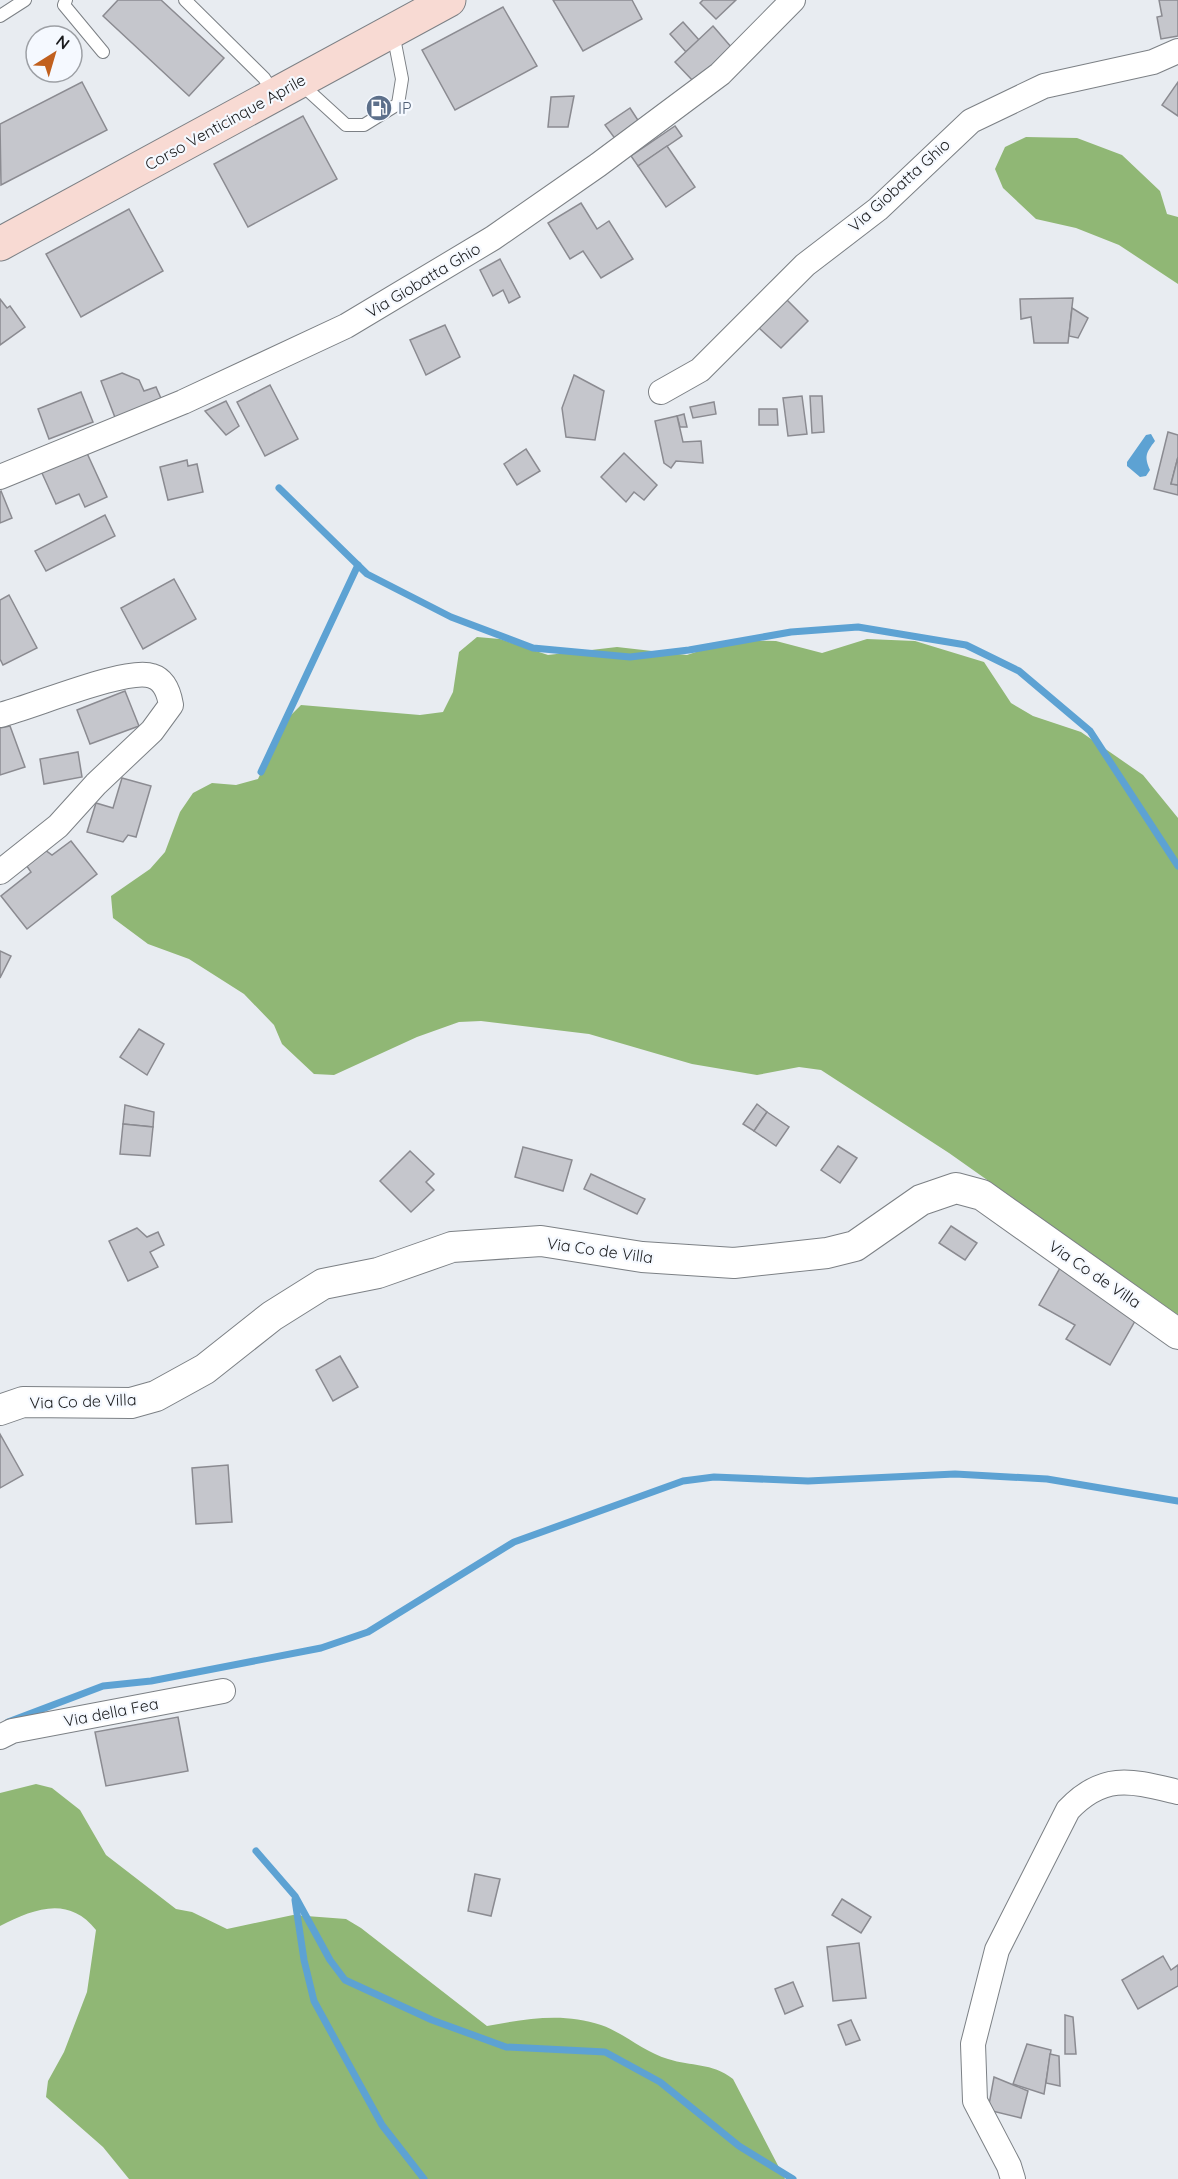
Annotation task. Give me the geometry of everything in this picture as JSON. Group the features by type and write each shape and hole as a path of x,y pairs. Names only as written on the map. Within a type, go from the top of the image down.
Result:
{"main road":[{"name":"Corso Venticinque Aprile","path":"4,237 287,89 449,0"}],"street":[{"name":"Via Giobatta Ghio","path":"0,477 183,402 346,326 493,238 598,165 720,74 794,0"},
{"name":"Via Giobatta Ghio","path":"661,392 700,370 805,266 878,209 971,121 1044,86 1153,62 1178,51"},
{"path":"0,715 124,676 152,675 164,683 171,705 152,731 96,784 58,826 0,872"},
{"name":"Via Co de Villa","path":"0,1410 23,1402 131,1403 156,1396 205,1369 272,1316 323,1284 378,1272 452,1247 541,1241 642,1257 734,1263 827,1253 855,1246 921,1200 956,1188 982,1195 1178,1334"},
{"name":"Via della Fea","path":"0,1737 12,1731 223,1691"},
{"path":"1012,2179 1009,2166 975,2101 973,2044 997,1950 1068,1810 1082,1795 1100,1785 1120,1781 1178,1792"}],"lane":[{"path":"0,16 25,0"},
{"path":"66,0 64,5 69,15 103,52"},
{"path":"185,0 264,78 287,89 346,125 364,125 398,104 402,79 392,31"}],"green space":[{"path":"1026,137 1077,138 1122,155 1160,191 1167,214 1178,217 1178,284 1119,245 1076,228 1036,219 1003,188 995,169 1005,147"},
{"path":"477,637 500,639 548,655 617,647 687,655 732,640 776,641 822,653 867,639 915,641 984,662 1011,703 1033,716 1081,732 1143,775 1178,818 1178,1315 949,1153 821,1070 799,1067 757,1075 692,1064 589,1034 481,1021 459,1022 417,1037 334,1075 314,1074 282,1044 274,1025 244,994 189,959 148,944 113,918 111,896 150,869 165,852 180,812 193,793 212,783 236,785 258,779 286,720 301,705 420,715 443,712 453,692 459,652"},
{"path":"36,1784 52,1788 80,1810 106,1855 176,1909 192,1912 227,1929 293,1915 346,1919 361,1928 487,2026 544,2018 587,2021 609,2028 659,2056 709,2067 725,2074 733,2079 785,2179 129,2179 103,2147 46,2097 48,2081 64,2052 87,1992 96,1930 74,1912 62,1909 38,1911 0,1926 0,1793"}],"water":[{"path":"1151,434 1155,441 1147,455 1150,470 1146,476 1140,477 1127,466 1127,462 1146,435"}],"building":[{"path":"118,0 161,0 224,58 189,96 103,16"},
{"path":"553,0 632,0 642,19 583,51"},
{"path":"703,0 736,0 716,19 700,3"},
{"path":"1159,0 1178,0 1178,36 1161,39 1157,17 1162,16"},
{"path":"503,7 537,66 455,110 422,50"},
{"path":"683,22 699,40 686,52 670,34"},
{"path":"713,26 732,48 694,82 675,62"},
{"path":"1178,82 1178,116 1162,105"},
{"path":"78,84 83,84 107,130 1,185 0,124"},
{"path":"574,96 568,127 548,127 551,97"},
{"path":"630,108 643,128 619,144 605,125"},
{"path":"303,116 337,179 248,227 214,164"},
{"path":"675,126 682,136 638,166 631,156"},
{"path":"667,146 695,187 666,207 638,166"},
{"path":"581,203 597,229 609,221 633,259 601,278 583,251 570,259 548,223"},
{"path":"129,209 163,271 81,317 46,254"},
{"path":"500,259 520,297 509,303 503,290 493,296 480,270"},
{"path":"1073,298 1068,343 1034,343 1031,317 1021,319 1020,299"},
{"path":"0,299 7,308 10,306 25,327 0,345"},
{"path":"786,299 808,321 781,348 759,328"},
{"path":"1072,308 1088,318 1078,338 1069,336"},
{"path":"445,325 460,357 426,375 410,340"},
{"path":"122,373 139,380 144,391 156,387 163,403 116,420 101,381"},
{"path":"574,375 604,391 595,440 566,437 562,408"},
{"path":"270,385 298,439 265,456 237,402"},
{"path":"81,392 93,422 49,439 38,409"},
{"path":"802,396 807,434 788,436 783,398"},
{"path":"810,396 822,396 824,432 812,433"},
{"path":"226,401 239,426 226,435 205,411"},
{"path":"714,402 716,414 693,418 690,407"},
{"path":"759,409 777,409 778,425 759,425"},
{"path":"684,414 687,427 680,427 677,416"},
{"path":"677,416 683,442 701,441 703,463 676,461 671,468 664,463 655,421"},
{"path":"1168,432 1178,435 1178,457 1171,484 1178,485 1178,495 1154,489"},
{"path":"526,449 540,471 517,485 504,464"},
{"path":"86,451 107,497 85,507 79,494 56,504 41,471"},
{"path":"624,453 657,485 644,500 634,492 626,502 601,477"},
{"path":"1178,457 1178,485 1171,484"},
{"path":"187,460 188,466 197,464 203,492 168,500 160,467"},
{"path":"0,492 12,518 0,523"},
{"path":"105,515 115,536 46,571 35,551"},
{"path":"174,579 196,619 143,649 121,608"},
{"path":"9,595 37,648 3,665 0,659 0,600"},
{"path":"125,691 139,726 90,744 77,710"},
{"path":"10,726 25,767 0,775 0,728"},
{"path":"78,752 82,777 44,784 40,759"},
{"path":"122,778 151,786 136,837 128,835 123,842 87,832 96,803 113,808"},
{"path":"71,841 97,874 27,929 1,896 31,872 26,865 45,850 52,855"},
{"path":"0,951 11,956 0,978"},
{"path":"139,1029 164,1044 147,1075 120,1057"},
{"path":"757,1104 767,1112 754,1131 743,1124"},
{"path":"125,1105 154,1112 153,1127 123,1124"},
{"path":"767,1112 789,1127 776,1146 754,1131"},
{"path":"123,1124 153,1127 150,1156 120,1154"},
{"path":"838,1146 857,1158 840,1183 821,1170"},
{"path":"523,1147 572,1160 563,1191 515,1177"},
{"path":"410,1151 434,1174 426,1182 434,1190 411,1212 380,1181"},
{"path":"591,1174 645,1199 637,1214 584,1189"},
{"path":"951,1226 977,1243 965,1260 939,1243"},
{"path":"137,1228 147,1237 158,1232 164,1245 150,1252 158,1267 128,1281 109,1241"},
{"path":"1060,1268 1139,1314 1110,1365 1066,1339 1075,1325 1039,1305"},
{"path":"340,1356 358,1387 333,1401 316,1370"},
{"path":"0,1434 23,1475 0,1488"},
{"path":"228,1465 232,1522 196,1524 192,1468"},
{"path":"178,1717 188,1771 106,1786 95,1732"},
{"path":"475,1874 500,1879 491,1916 468,1911"},
{"path":"842,1899 871,1917 861,1933 832,1915"},
{"path":"859,1943 866,1998 833,2001 827,1947"},
{"path":"1163,1956 1171,1970 1178,1965 1178,1986 1138,2009 1122,1980"},
{"path":"793,1982 803,2006 785,2014 775,1989"},
{"path":"1065,2015 1073,2017 1076,2054 1065,2054"},
{"path":"851,2020 860,2040 846,2045 838,2025"},
{"path":"1027,2044 1051,2050 1044,2094 1013,2084"},
{"path":"1050,2054 1059,2056 1060,2086 1046,2083"},
{"path":"994,2077 1028,2091 1021,2118 988,2110"}],"waterway":[{"path":"279,488 367,574 451,617 533,648 630,657 689,650 791,632 858,627 966,645 1019,671 1090,731 1178,866"},
{"path":"261,772 358,565"},
{"path":"8,1722 103,1686 151,1681 321,1648 368,1632 514,1542 683,1481 714,1477 808,1481 955,1474 1047,1479 1178,1501"},
{"path":"256,1851 295,1896 330,1960 345,1980 432,2020 506,2047 605,2052 660,2082 739,2146 793,2179"},
{"path":"295,1900 304,1960 314,2001 382,2125 424,2179"}],"place":[{"name":"IP","path":"379,108"}]}
